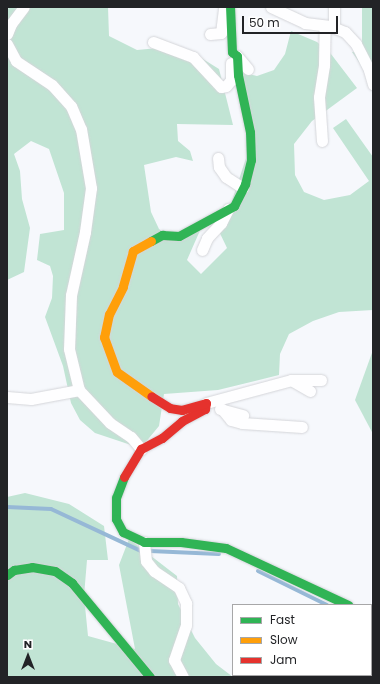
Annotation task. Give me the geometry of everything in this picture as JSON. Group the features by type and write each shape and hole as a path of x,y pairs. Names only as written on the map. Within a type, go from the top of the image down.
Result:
{"street":[{"path":"7,34 11,24 24,7"},
{"path":"210,34 221,34 224,7"},
{"path":"230,7 238,75 250,132 251,160 243,188 234,206 179,236 162,236 133,251 123,287 109,314 104,337 117,372 170,408 182,410 206,406 291,380 321,380"},
{"path":"271,7 305,23 329,27 345,32 356,44 370,70 373,84"},
{"path":"322,141 319,97 329,27 334,7"},
{"path":"153,42 192,57 221,87 226,86 231,80 235,54"},
{"path":"7,44 16,61 52,85 71,106 81,129 90,188 85,232 71,295 69,349 79,390 110,423 131,437 141,449"},
{"path":"235,54 248,69"},
{"path":"218,158 219,167 226,177 243,188"},
{"path":"202,250 204,244 221,223 228,209"},
{"path":"291,380 310,391"},
{"path":"7,397 31,399 79,390"},
{"path":"243,415 206,406 182,421 162,438 141,449 127,470 116,498 116,519 122,532 144,542 181,542 226,548 346,604"},
{"path":"222,409 230,420 242,423 302,427"},
{"path":"144,542 146,561 154,571 179,588 186,603 186,625 174,660 183,677"},
{"path":"7,575 14,570 32,567 55,571 72,583 141,669 150,677"}],"green space":[{"path":"11,7 108,7 109,36 137,50 169,47 198,56 219,69 233,125 177,124 178,141 190,151 193,161 176,157 144,165 151,212 159,229 170,237 202,226 187,260 201,274 227,248 216,225 227,216 253,137 240,72 257,76 274,70 285,54 291,31 317,42 331,54 357,88 312,121 294,144 295,175 304,192 324,200 350,195 369,181 333,128 346,119 373,157 373,310 339,312 313,321 289,334 280,354 279,375 218,390 164,394 159,426 145,443 134,446 95,433 80,420 71,403 63,366 45,317 52,298 53,276 50,266 37,260 40,234 64,230 64,193 49,149 31,141 14,154 20,171 22,199 30,228 24,272 7,280 7,9"},
{"path":"362,7 373,7 373,82 352,52 362,51"},
{"path":"373,350 373,434 355,400"},
{"path":"25,493 69,504 104,526 108,560 87,560 84,596 88,636 135,649 119,565 129,539 177,576 178,604 195,638 216,664 233,677 7,677 7,497"}],"waterway":[{"path":"7,507 51,509 141,551"},
{"path":"150,551 219,554"},
{"path":"258,571 325,604"}],"traffic: fast":[{"path":"151,241 162,235 179,236 234,206 245,184 251,160 250,132 238,75 237,56 232,52 230,7"},
{"path":"124,477 116,498 116,519 123,532 144,542 181,542 226,548 346,604"},
{"path":"7,575 14,570 32,567 55,571 72,583 150,677"}],"traffic: slow":[{"path":"151,241 133,251 123,287 109,314 104,337 117,372 151,396"}],"traffic: jam":[{"path":"124,477 141,449 162,438 182,421 205,409 206,403 182,410 170,408 151,396"}]}
